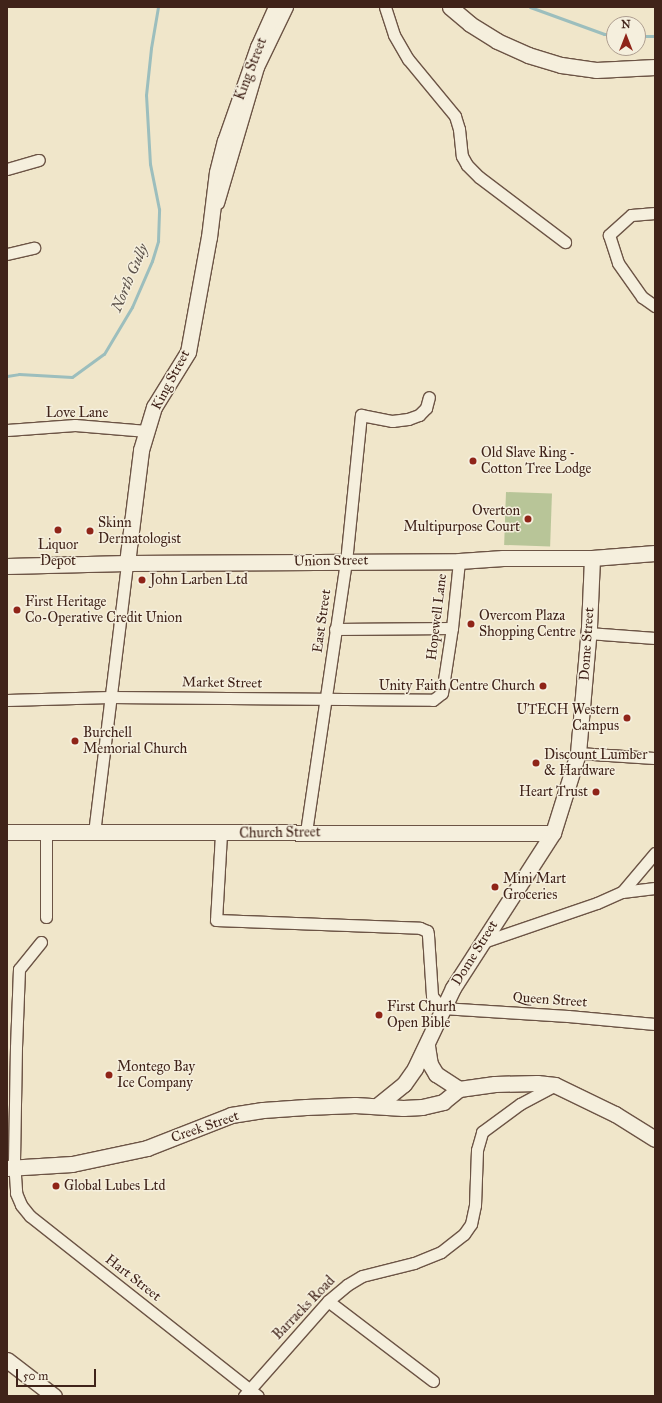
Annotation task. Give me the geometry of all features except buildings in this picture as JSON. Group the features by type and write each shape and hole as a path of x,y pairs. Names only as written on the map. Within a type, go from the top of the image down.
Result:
{"street":[{"name":"King Street","path":"94,833 141,450 154,408 188,352 209,237 217,172 225,141 258,47 276,7"},
{"path":"209,237 258,67 287,7"},
{"path":"385,7 394,35 408,59 455,116 459,129 462,156 467,165 479,176 565,242"},
{"path":"450,7 470,24 497,41 528,55 554,63 596,70 655,68"},
{"path":"7,169 39,160"},
{"path":"655,213 631,215 609,235 618,263 642,297 655,306"},
{"path":"7,254 34,248"},
{"name":"East Street","path":"306,832 346,562 362,415 382,420 408,419 419,416 426,408 429,397"},
{"name":"Love Lane","path":"7,430 75,425 147,430"},
{"name":"Union Street","path":"7,566 127,563 459,561 503,558 592,558 655,553"},
{"name":"Dome Street","path":"378,1105 404,1084 427,1046 442,1008 553,833 578,753 588,634 592,558"},
{"name":"Hopewell Lane","path":"437,698 442,693 452,628 459,561"},
{"path":"335,629 452,628"},
{"path":"588,634 655,638"},
{"name":"Market Street","path":"7,700 110,697 326,700 433,700 437,698"},
{"path":"578,753 654,758"},
{"name":"Church Street","path":"7,832 221,834 306,832 553,833"},
{"path":"46,832 46,916"},
{"path":"221,834 216,920 420,928 427,931 428,935 432,996 442,1008"},
{"path":"622,892 655,853"},
{"path":"483,942 597,903 622,892 655,888"},
{"name":"Hart Street","path":"41,942 19,969 11,1169 16,1193 21,1205 30,1216 251,1394"},
{"name":"Queen Street","path":"442,1008 568,1016 655,1024"},
{"path":"427,1046 430,1064 436,1074 459,1089 502,1084 537,1083 555,1085 615,1114 655,1139"},
{"name":"Barracks Road","path":"251,1394 328,1301 347,1285 362,1276 414,1263 441,1252 456,1242 471,1224 474,1212 477,1150 482,1132 520,1104 555,1085"},
{"name":"Creek Street","path":"11,1169 72,1164 147,1148 231,1115 263,1110 306,1107 378,1105 403,1108 422,1106 443,1102 459,1089"},
{"path":"328,1301 433,1381"},
{"path":"7,1360 54,1396"}],"green space":[{"name":"Overton Multipurpose Court","path":"506,492 552,494 550,547 504,545"}],"waterway":[{"name":"North Gully","path":"7,376 19,374 72,377 104,354 132,307 152,261 158,241 159,209 150,164 146,95 151,48 158,7"},
{"name":"North Gully","path":"530,7 606,34"},
{"name":"North Gully","path":"646,36 655,36"}],"place":[{"name":"Old Slave Ring - Cotton Tree Lodge","path":"473,461"},
{"name":"Overton Multipurpose Court","path":"528,519"},
{"name":"Liquor Depot","path":"58,530"},
{"name":"Skinn Dermatologist","path":"90,531"},
{"name":"John Larben Ltd","path":"142,580"},
{"name":"First Heritage Co-Operative Credit Union","path":"17,610"},
{"name":"Overcom Plaza Shopping Centre","path":"471,624"},
{"name":"Unity Faith Centre Church","path":"543,686"},
{"name":"UTECH Western Campus","path":"627,718"},
{"name":"Burchell Memorial Church","path":"75,741"},
{"name":"Discount Lumber & Hardware","path":"536,763"},
{"name":"Heart Trust","path":"596,792"},
{"name":"Mini Mart Groceries","path":"495,887"},
{"name":"First Churh Open Bible","path":"379,1015"},
{"name":"Montego Bay Ice Company","path":"109,1075"},
{"name":"Global Lubes Ltd","path":"56,1186"}]}
